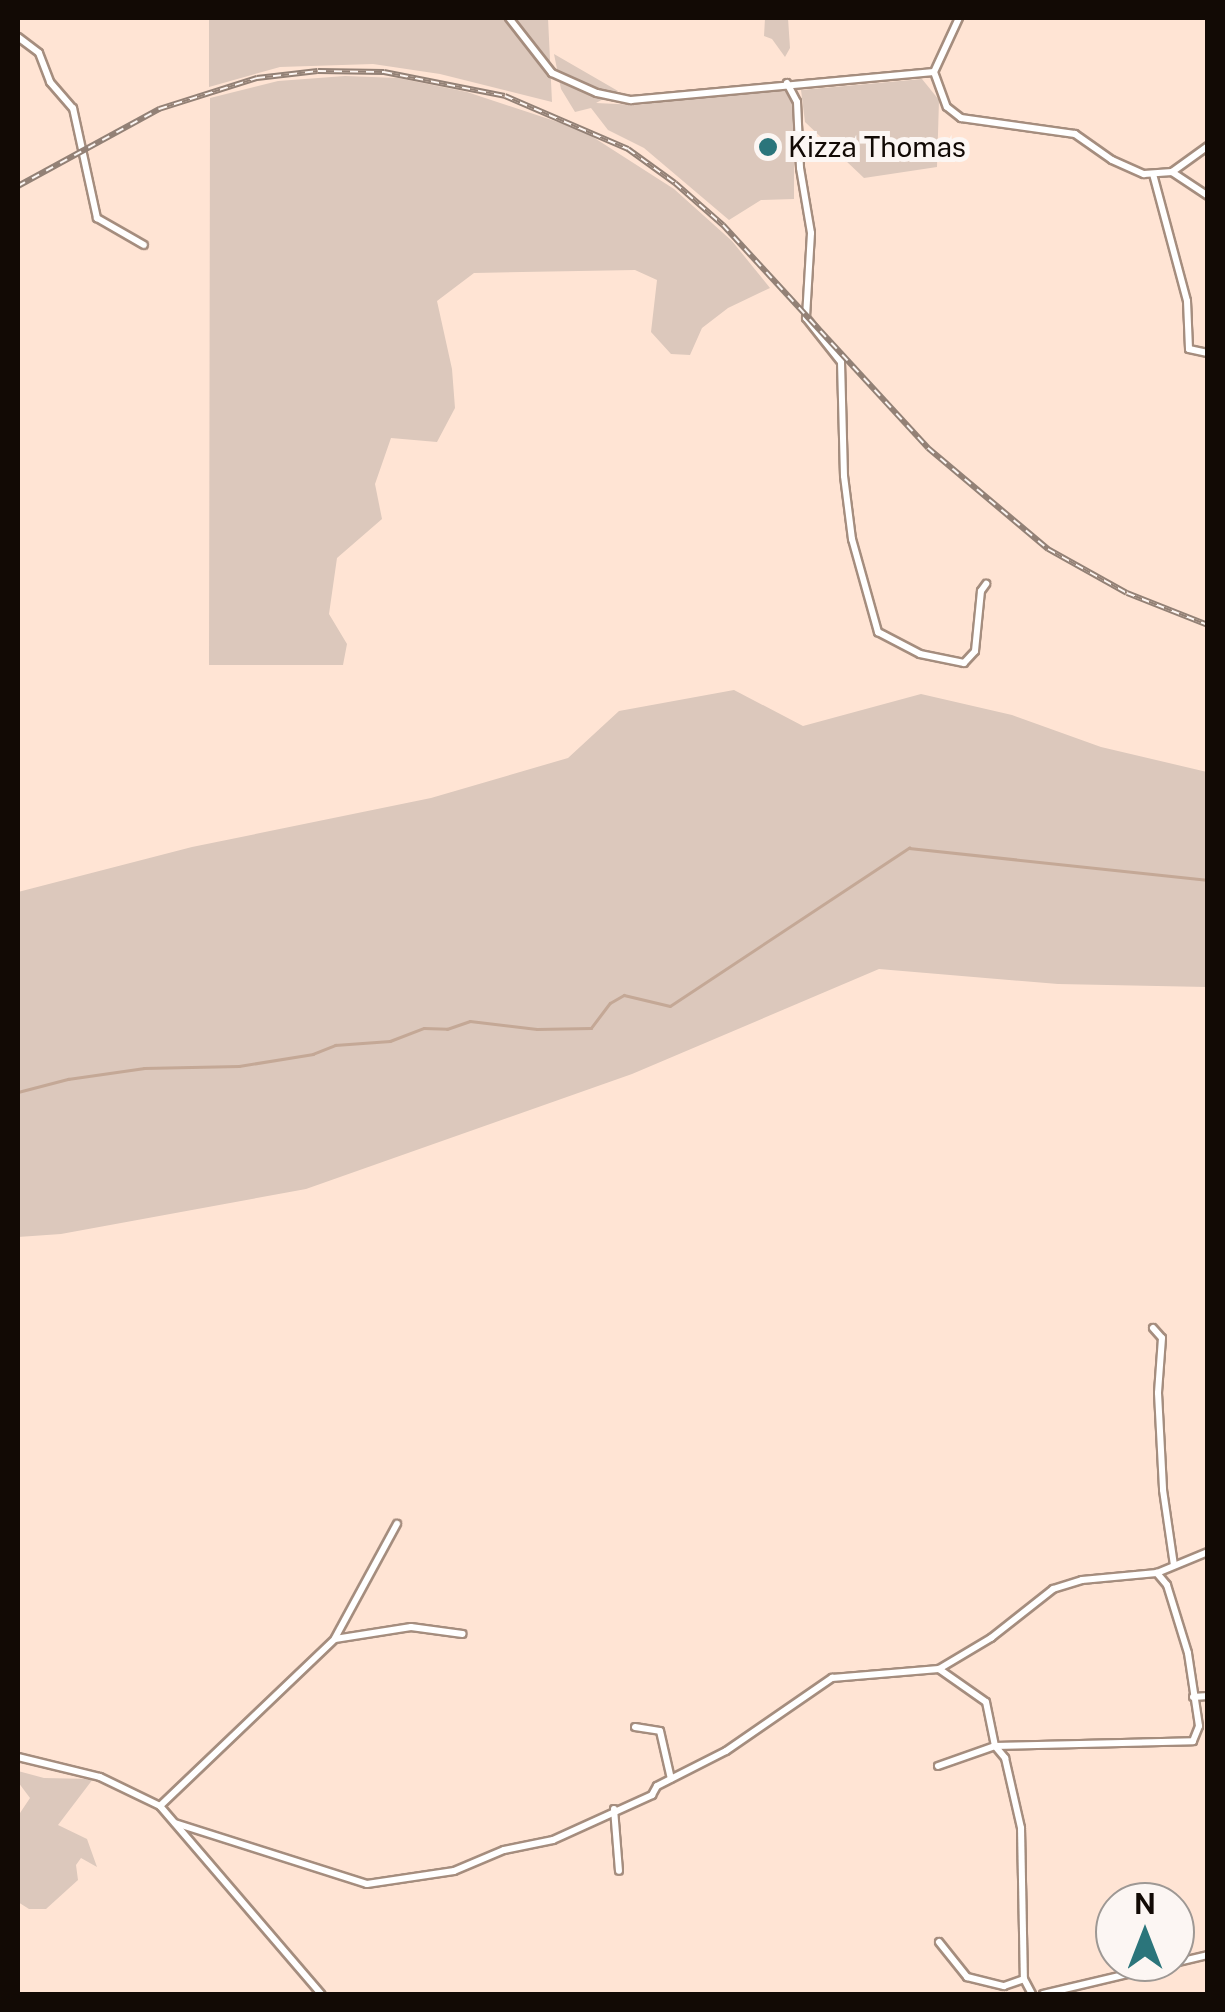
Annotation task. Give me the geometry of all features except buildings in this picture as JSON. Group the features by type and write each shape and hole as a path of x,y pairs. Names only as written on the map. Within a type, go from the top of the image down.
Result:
{"street":[{"path":"508,18 543,66 608,97 656,98 934,72"},
{"path":"959,18 934,72 947,107 961,118 1076,134 1124,166 1153,174 1172,172 1208,146"},
{"path":"18,37 39,53 50,82 73,108 98,218 144,244"},
{"path":"787,83 797,102 800,168 811,233 806,318 841,362 844,476 852,539 878,632 920,654 964,663 975,651 980,591 986,584"},
{"path":"1172,172 1208,196"},
{"path":"1153,174 1190,313 1189,349 1208,353"},
{"path":"1153,1328 1162,1338 1158,1393 1163,1490 1174,1565"},
{"path":"160,1806 334,1639 397,1524"},
{"path":"175,1822 330,1874 380,1884 454,1872 504,1850 553,1840 614,1808 652,1794 671,1779 726,1752 832,1678 939,1669 991,1638 1053,1589 1082,1580 1156,1573 1208,1552"},
{"path":"938,1766 995,1746 1193,1742 1199,1726 1182,1634 1167,1584 1156,1573"},
{"path":"334,1639 412,1627 463,1634"},
{"path":"939,1669 986,1702 995,1746 1011,1774 1012,1806 1021,1828 1024,1979 1032,1994"},
{"path":"1192,1697 1208,1696"},
{"path":"634,1727 660,1731 671,1779"},
{"path":"18,1757 100,1777 160,1806 320,1994"},
{"path":"614,1808 619,1871"},
{"path":"938,1942 967,1977 1004,1986 1024,1979"},
{"path":"1043,1994 1208,1956"}],"shaded area":[{"path":"209,18 548,18 552,102 440,74 373,64 280,67 209,87"},
{"path":"765,18 788,18 790,48 785,57 772,39 764,36"},
{"path":"554,54 618,91 596,103 638,105 783,83 794,103 794,199 761,200 729,220 644,148 608,130 591,108 575,112 561,89"},
{"path":"345,76 398,78 467,92 582,130 674,189 732,241 770,288 728,308 702,328 690,355 671,354 651,332 657,280 635,270 474,273 437,301 452,369 455,408 437,442 391,438 375,484 382,519 337,558 329,614 347,644 343,665 209,665 210,98 278,81"},
{"path":"922,79 939,100 937,167 864,178 805,122 801,90"},
{"path":"734,690 803,726 921,694 1012,715 1101,747 1207,772 1207,987 1058,984 879,969 632,1074 306,1189 61,1234 18,1237 18,892 192,847 431,798 568,758 619,711"},
{"path":"18,1771 44,1778 93,1779 58,1825 87,1839 97,1867 81,1858 76,1865 78,1880 46,1909 29,1909 18,1902 18,1816 30,1798 18,1782"}],"waterway":[{"path":"18,1092 68,1079 144,1068 239,1066 313,1054 335,1045 390,1041 424,1028 447,1029 470,1021 537,1029 591,1028 610,1003 624,995 670,1006 909,848 1208,880"}],"railway":[{"path":"18,186 159,109 257,78 318,71 384,72 505,96 628,149 675,183 723,225 928,448 1048,549 1127,593 1208,625"}],"place":[{"name":"Kizza Thomas","path":"768,147"}]}
